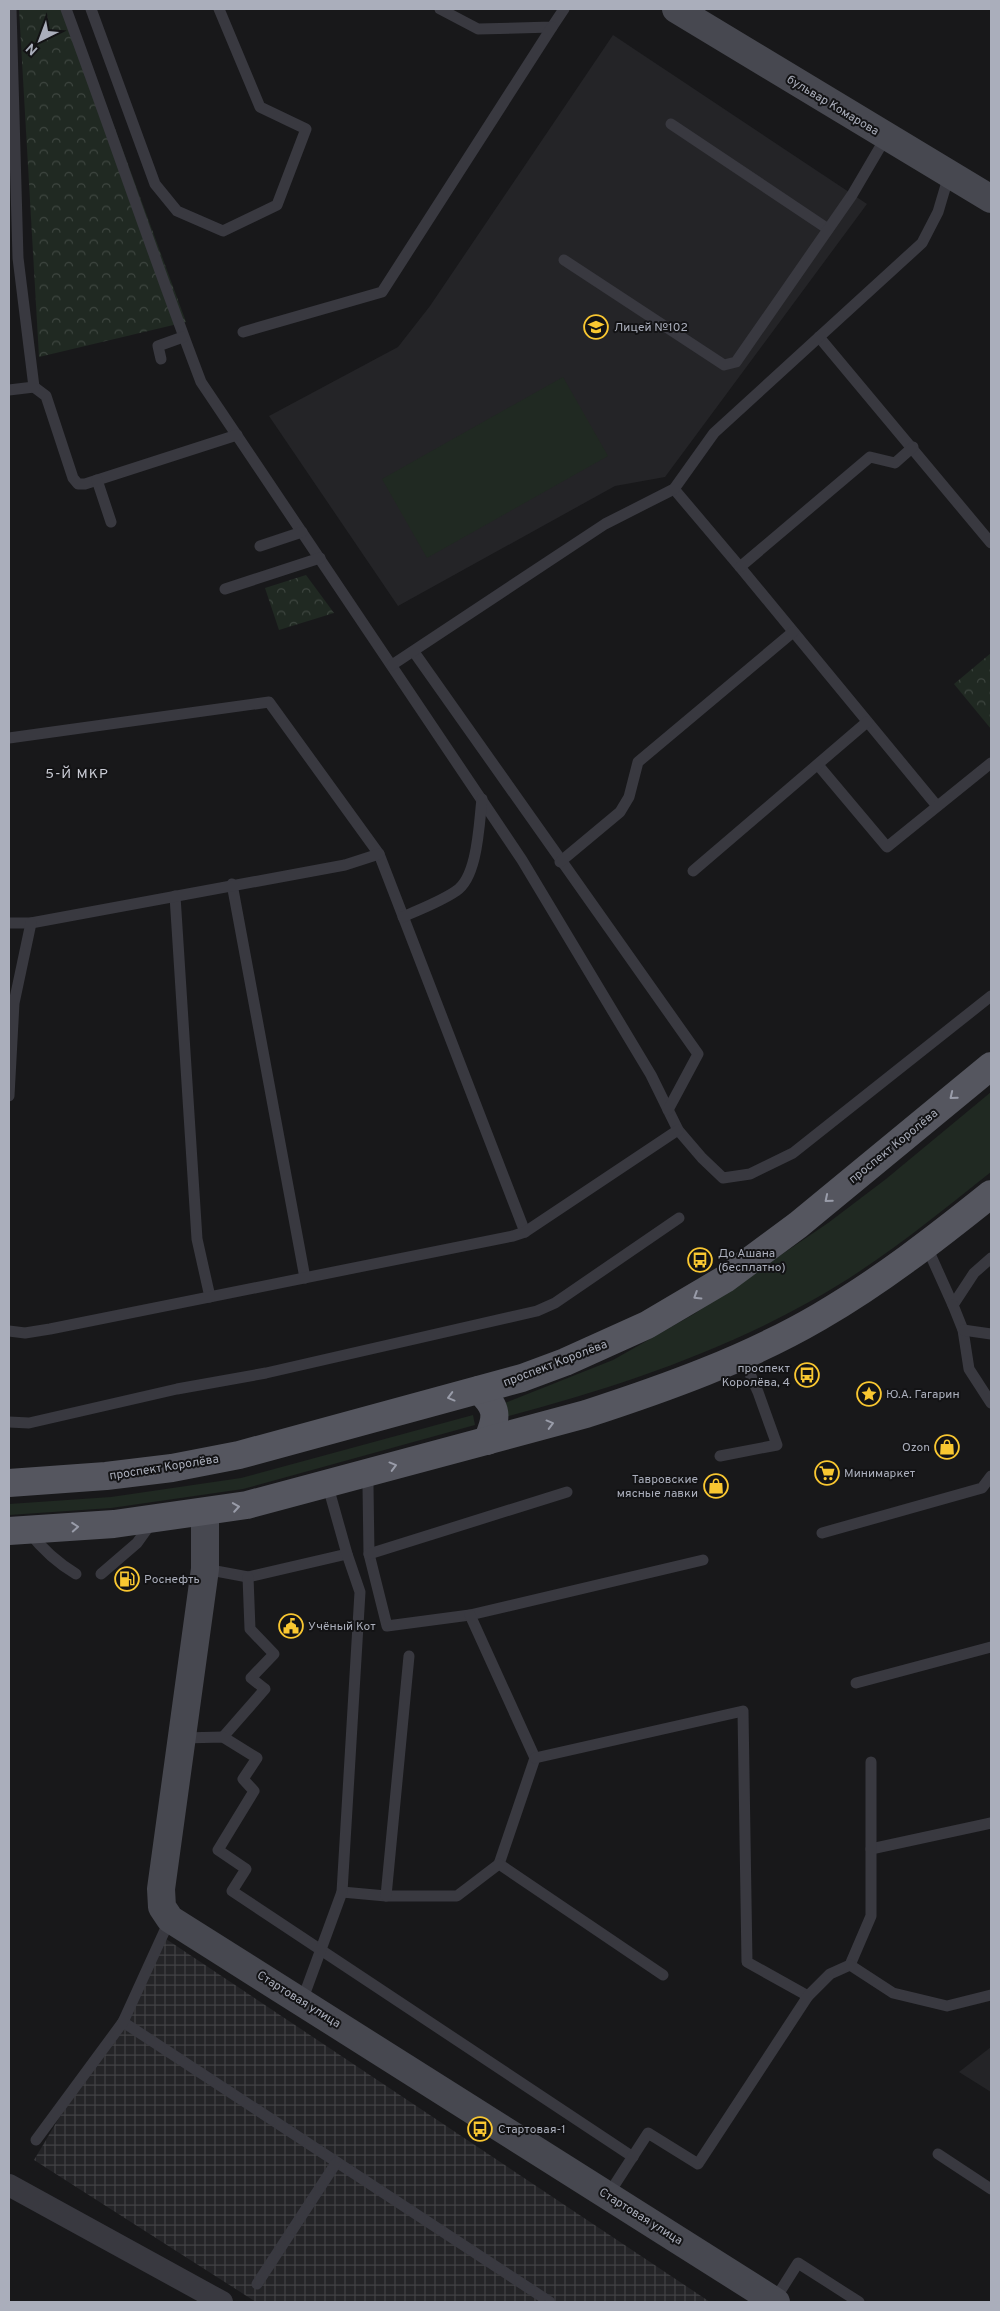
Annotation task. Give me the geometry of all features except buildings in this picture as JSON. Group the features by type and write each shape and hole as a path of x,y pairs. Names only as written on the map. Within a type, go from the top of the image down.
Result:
{"main road":[{"name":"проспект Королёва","path":"9,1483 106,1476 182,1466 238,1455 522,1378 606,1344 679,1307 725,1279 798,1225 991,1066"},
{"path":"18,1531 155,1519 247,1505 586,1414 634,1398 742,1356 818,1318 875,1282 991,1194"},
{"path":"479,1390 495,1410 494,1425 487,1440"}],"street":[{"name":"бульвар Комарова","path":"676,9 991,200"},
{"path":"170,1919 162,1907 161,1889 183,1738 204,1569 205,1512"},
{"name":"Стартовая улица","path":"170,1919 775,2302"},
{"path":"9,2185 222,2302"}],"lane":[{"path":"11,9 13,258 34,387"},
{"path":"66,9 201,382 532,876 646,1067 678,1130 702,1158 724,1178 750,1174 793,1153 991,996"},
{"path":"91,9 155,184 177,212 223,231 277,205 306,129 260,107 220,9"},
{"path":"440,9 478,29 552,27"},
{"path":"243,332 382,292 564,9"},
{"path":"671,124 828,229"},
{"path":"564,260 724,365 736,362 857,188 886,137"},
{"path":"392,665 605,524 674,489 714,433 922,243 938,212 950,175"},
{"path":"161,359 158,346 183,336"},
{"path":"819,337 913,447 991,543"},
{"path":"9,390 34,387 41,390 46,396 73,478 78,484 97,480 237,435"},
{"path":"740,567 870,457 895,464 913,447"},
{"path":"97,480 110,522"},
{"path":"674,489 937,806"},
{"path":"260,546 302,532"},
{"path":"225,589 320,558"},
{"path":"560,862 620,812 629,798 638,762 793,632"},
{"path":"414,652 560,862 698,1054 668,1110"},
{"path":"9,738 269,702 379,854 525,1232"},
{"path":"693,871 867,722"},
{"path":"818,765 887,847 991,764"},
{"path":"403,917 458,890 469,875 474,856 482,799"},
{"path":"9,922 31,923 232,884 345,865 379,854"},
{"path":"232,884 305,1278"},
{"path":"175,896 197,1239 210,1297"},
{"path":"9,1096 14,1003 31,923"},
{"path":"9,1331 25,1333 50,1329 525,1232 678,1130"},
{"path":"9,1422 29,1423 141,1397 266,1373 537,1311 555,1303 679,1218"},
{"path":"926,1245 954,1305 963,1330 969,1368 991,1403"},
{"path":"954,1305 974,1273 991,1258"},
{"path":"963,1330 991,1334"},
{"path":"720,1456 777,1445 758,1392 742,1356"},
{"path":"365,1474 368,1486 369,1554 387,1626 470,1615 703,1560"},
{"path":"822,1533 982,1488 991,1476"},
{"path":"302,2001 342,1892 360,1592 327,1484"},
{"path":"369,1554 567,1492"},
{"path":"101,1574 137,1543 155,1519"},
{"path":"18,1531 55,1561 76,1574"},
{"path":"204,1569 248,1577 347,1554"},
{"path":"223,1737 265,1689 251,1678 274,1654 250,1629 248,1577"},
{"path":"342,1892 386,1896 457,1896 499,1864 535,1758 470,1615"},
{"path":"856,1683 991,1647"},
{"path":"386,1896 409,1656"},
{"path":"535,1758 743,1711 748,1962 808,1996"},
{"path":"183,1738 223,1737 256,1758 243,1779 254,1791 218,1850 246,1869 232,1892 321,1949 633,2157"},
{"path":"608,2195 648,2133 698,2164 808,1996 830,1974 850,1964 871,1916 871,1762"},
{"path":"870,1849 991,1823"},
{"path":"499,1864 663,1974"},
{"path":"36,2140 123,2022 170,1919"},
{"path":"850,1964 893,1993 948,2006 991,1995"},
{"path":"123,2022 550,2302"},
{"path":"938,2154 991,2189"},
{"path":"257,2284 336,2163"},
{"path":"775,2302 798,2263 859,2302"}],"shaded area":[{"name":"Лицей №102","path":"613,35 867,204 665,477 615,486 398,606 269,416 398,347 430,306"},
{"path":"166,1939 710,2302 256,2302 34,2160"},
{"path":"991,2047 991,2092 959,2072"}],"green space":[{"path":"19,9 71,9 186,322 39,357"},
{"path":"563,377 608,456 427,558 382,479"},
{"path":"306,575 334,613 279,630 265,588"},
{"path":"991,653 991,729 954,684"},
{"path":"991,1092 991,1172 903,1241 857,1273 773,1321 699,1354 583,1395 505,1417 505,1403 613,1360 694,1314 828,1223 886,1179"},
{"path":"473,1415 475,1425 243,1489 111,1508 9,1515 9,1504 111,1497 241,1478"}],"place":[{"name":"Лицей №102","path":"596,327"},
{"name":"До Ашана (бесплатно)","path":"700,1260"},
{"name":"проспект Королёва, 4","path":"807,1375"},
{"name":"Ю.А. Гагарин","path":"869,1394"},
{"name":"Ozon","path":"947,1447"},
{"name":"Минимаркет","path":"827,1473"},
{"name":"Тавровские мясные лавки","path":"716,1486"},
{"name":"Роснефть","path":"127,1579"},
{"name":"Учёный Кот","path":"291,1626"},
{"name":"Стартовая-1","path":"480,2129"}],"district":[{"name":"5-Й МКР","path":"77,773"}]}
